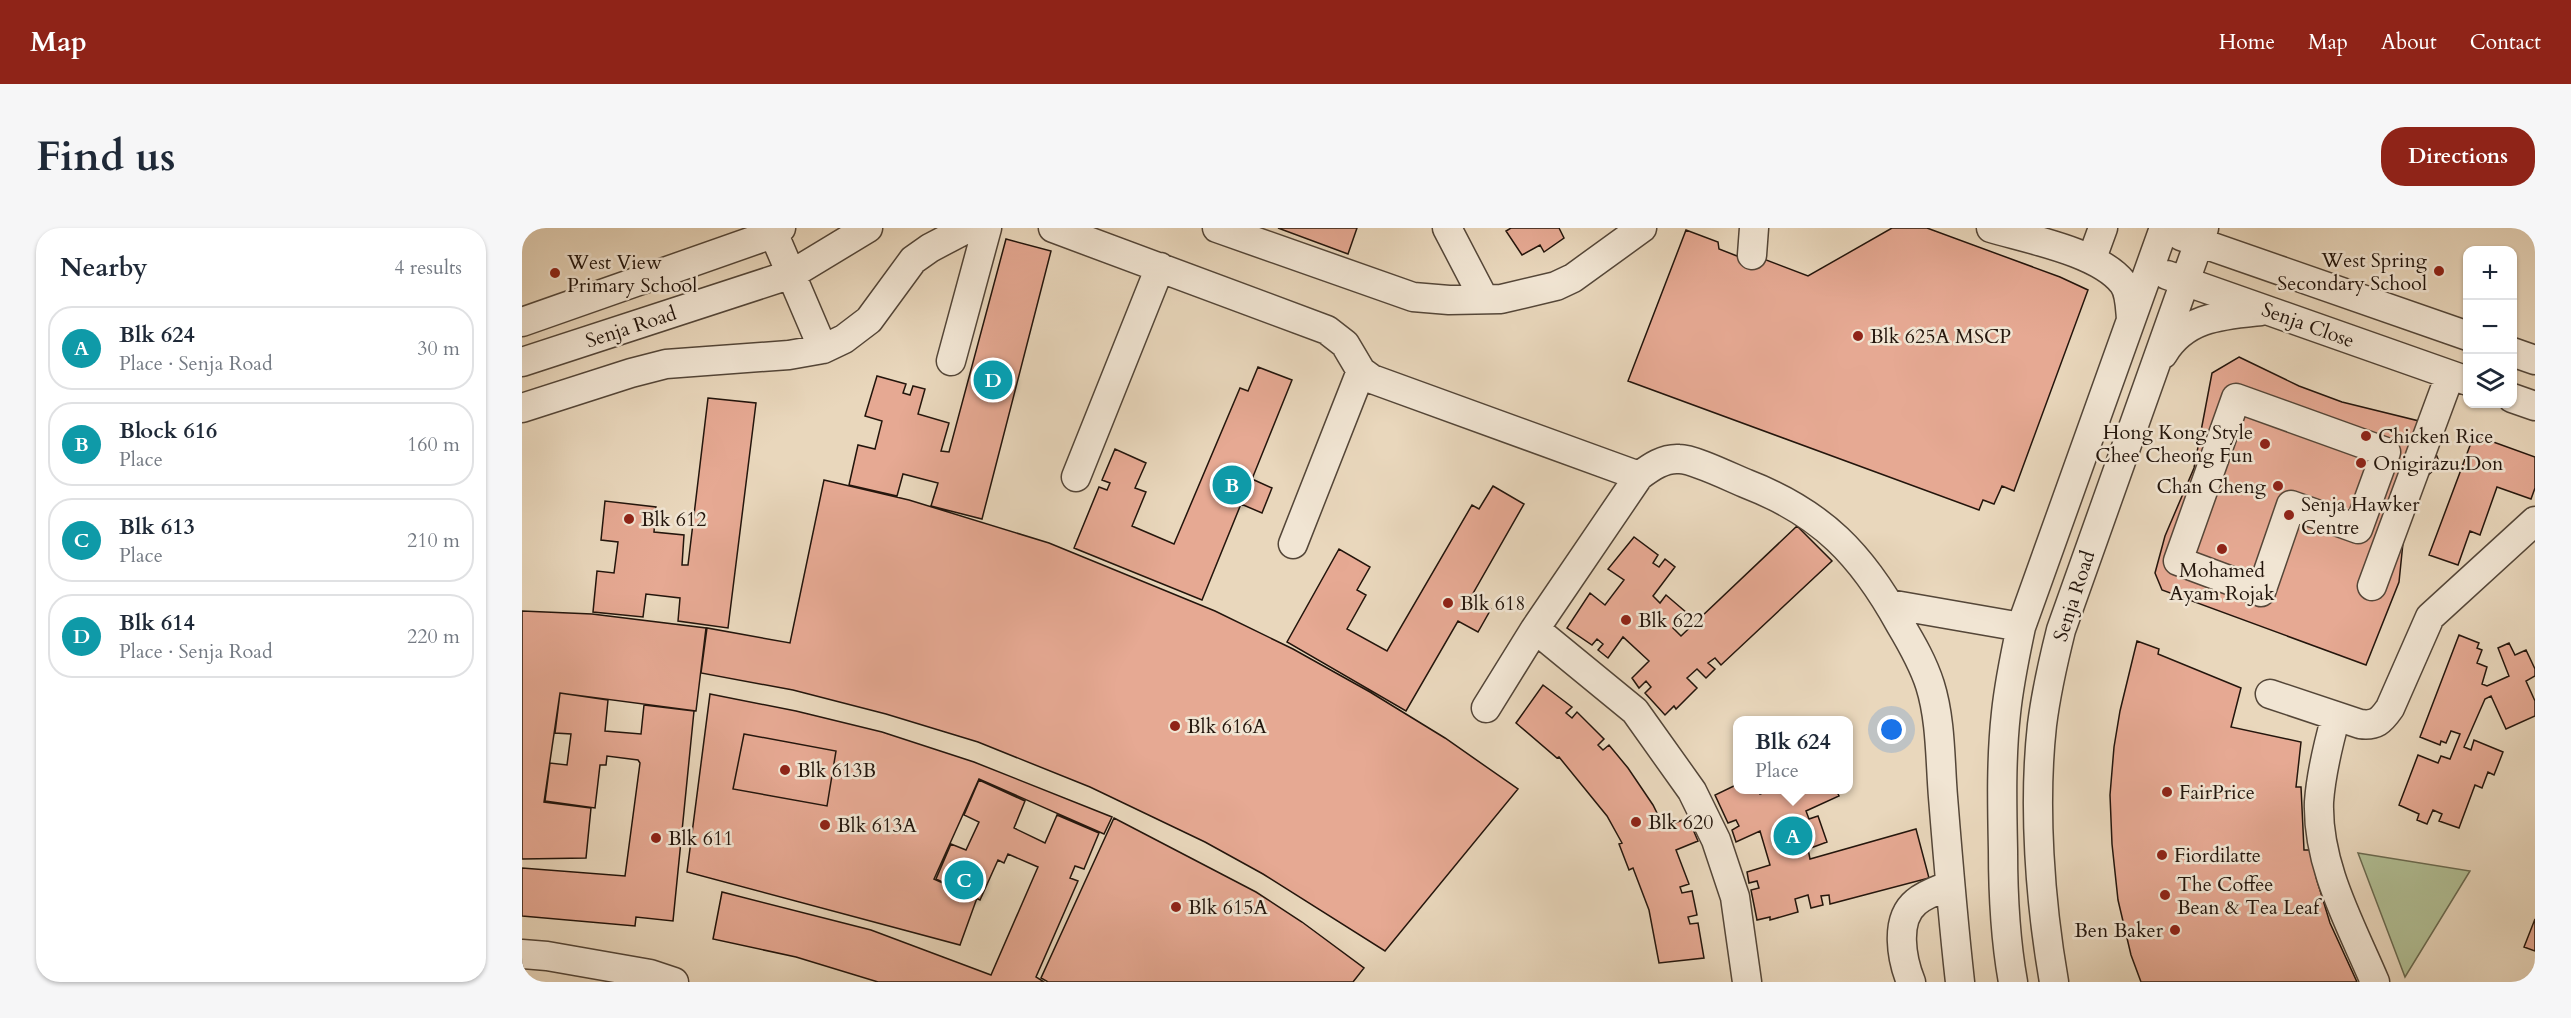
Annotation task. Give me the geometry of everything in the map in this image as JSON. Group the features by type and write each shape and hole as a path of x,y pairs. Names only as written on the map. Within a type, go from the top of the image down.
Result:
{"street":[{"name":"Senja Road","path":"522,362 792,274 868,228"},
{"path":"522,408 666,364 789,355 823,349 844,339 869,320 913,260 930,248 968,228"},
{"path":"951,361 987,228"},
{"path":"1053,228 1327,330 1345,344 1361,371 1372,379 1639,476"},
{"path":"1217,228 1413,297 1484,299 1501,299 1556,286 1573,278 1642,228"},
{"path":"1447,228 1484,299"},
{"path":"2092,258 2103,228"},
{"name":"Senja Road","path":"2013,982 2007,948 2004,901 2002,770 2006,713 2021,627 2164,229"},
{"path":"2164,229 2201,235 2463,334"},
{"name":"Senja Road","path":"522,322 777,230"},
{"path":"777,230 792,274 823,349"},
{"path":"1980,234 2092,258 2123,284 2128,298 2131,320"},
{"name":"Senja Road","path":"2055,982 2046,935 2040,863 2041,756 2048,686 2061,630 2201,235"},
{"path":"1076,477 1160,267"},
{"name":"Senja Close","path":"2149,269 2459,378"},
{"path":"2151,373 2169,344 2178,333 2189,326 2220,316 2266,310"},
{"path":"2517,354 2535,360"},
{"path":"1293,543 1361,371"},
{"path":"2372,586 2403,504 2459,378"},
{"path":"2236,398 2386,452 2372,492 2358,529 2292,505 2261,592 2178,561 2236,398"},
{"path":"2517,400 2535,406"},
{"path":"1486,708 1535,629 1639,476 1658,463 1681,459 1774,494 1803,510 1832,532 1866,570 1889,604 1921,660 1930,686 1937,716 1960,982"},
{"path":"2372,492 2403,504"},
{"path":"2270,694 2360,724 2372,725 2380,721 2390,708 2430,617 2535,521"},
{"path":"1889,604 2021,627"},
{"path":"1535,629 1635,711 1692,791 1716,840 1735,897 1747,982"},
{"path":"2336,716 2321,783 2319,805 2323,841 2331,878 2375,982"},
{"path":"1911,982 1906,969 1903,944 1906,915 1916,902 1950,885"},
{"path":"522,954 547,956 650,974 674,982"}],"green space":[{"path":"2358,853 2470,871 2405,977"}],"building":[{"path":"1278,228 1357,228 1348,254"},
{"path":"1511,228 1559,228 1564,238 1544,252 1540,245 1522,255 1506,231"},
{"name":"Blk 625A MSCP","path":"1892,228 1927,228 2060,277 2088,290 2014,491 2002,486 1994,504 1983,500 1979,510 1628,381 1686,230 1718,242 1719,249 1737,256 1740,250 1808,276"},
{"path":"1006,239 1051,251 982,519 931,506 938,483 903,474 897,496 849,485 858,445 875,449 882,421 865,416 877,376 906,384 903,393 910,395 913,386 925,389 918,414 949,423 941,451 949,452"},
{"name":"Senja Hawker Centre","path":"2239,357 2299,386 2342,402 2423,422 2440,464 2408,494 2399,582 2366,665 2162,590 2155,573 2165,536 2194,468 2212,373"},
{"path":"1258,367 1292,380 1252,479 1272,488 1262,513 1241,504 1202,600 1074,548 1099,487 1107,490 1110,483 1102,480 1115,449 1146,463 1135,488 1146,492 1132,526 1174,544 1240,388 1248,391"},
{"name":"Blk 612","path":"708,398 756,403 728,628 678,621 680,598 646,594 643,617 593,612 597,571 614,573 618,542 601,540 605,501 656,507 654,532 684,535 682,565 688,565"},
{"path":"2474,435 2535,457 2535,488 2531,499 2497,487 2480,535 2470,531 2458,565 2429,555"},
{"name":"Blk 616A","path":"824,480 909,500 1049,543 1215,611 1293,649 1370,692 1445,738 1518,789 1385,951 1263,874 1205,842 1090,787 978,742 886,714 793,690 701,673 707,628 790,643"},
{"name":"Blk 618","path":"1493,486 1524,504 1471,597 1491,609 1478,632 1458,621 1406,711 1287,642 1339,549 1370,567 1357,590 1366,595 1347,629 1387,651 1472,505 1479,509"},
{"name":"Blk 622","path":"1797,526 1832,561 1721,665 1715,658 1708,663 1715,669 1706,678 1697,669 1687,678 1697,688 1676,709 1674,706 1665,715 1645,693 1651,687 1646,681 1639,688 1632,678 1649,661 1623,637 1608,658 1598,650 1603,644 1597,639 1592,645 1567,628 1590,593 1605,605 1624,580 1608,569 1634,537 1658,555 1653,563 1659,567 1665,559 1675,567 1653,596 1660,603 1666,595 1687,613 1673,628 1681,636"},
{"path":"522,611 592,614 706,628 696,711 560,693 544,802 591,808 586,858 522,859"},
{"path":"2459,635 2479,643 2477,648 2482,650 2477,663 2487,667 2482,684 2487,686 2509,676 2498,648 2509,643 2515,655 2526,650 2535,669 2535,676 2526,681 2535,701 2535,716 2506,729 2491,696 2485,699 2464,747 2471,750 2474,740 2503,752 2494,775 2488,772 2482,788 2475,785 2459,828 2439,821 2442,814 2433,810 2427,824 2417,820 2419,814 2399,805 2418,755 2438,763 2441,756 2450,759 2460,734 2451,731 2446,743 2441,741 2440,745 2420,737"},
{"path":"2137,641 2159,649 2158,654 2241,688 2231,727 2301,742 2296,787 2301,787 2304,850 2311,850 2316,877 2330,923 2357,982 2141,982 2131,955 2118,900 2110,795 2120,711"},
{"name":"Blk 620","path":"1543,685 1572,707 1566,713 1572,718 1577,712 1604,739 1598,745 1603,750 1609,745 1628,768 1653,805 1664,827 1688,818 1698,841 1676,850 1689,884 1680,887 1682,893 1692,891 1697,915 1688,917 1690,924 1698,923 1704,958 1659,963 1649,910 1633,868 1629,870 1619,844 1622,843 1607,816 1559,757 1557,758 1516,723"},
{"name":"Blk 611","path":"560,693 608,700 605,731 641,734 644,705 694,711 673,921 636,917 635,926 522,916 522,868 625,876 640,763 638,760 607,756 606,765 600,765 595,808 545,801 550,763 567,765 571,734 555,733"},
{"name":"Blk 613A","path":"710,694 796,711 882,732 974,762 1112,817 1104,834 979,779 934,879 977,898 960,945 687,872"},
{"name":"Blk 613B","path":"744,734 836,751 827,806 733,789"},
{"path":"979,780 1025,801 1014,828 1045,843 1057,815 1099,833 1084,869 1075,866 1070,878 1078,881 1036,977 1044,982 878,982 796,957 713,939 722,892 871,930 991,975 1038,867 1008,854 1004,863 998,860 980,900 936,879 951,844 966,850 979,822 964,815"},
{"path":"1733,786 1733,794 1838,794 1839,796 1806,811 1809,819 1818,816 1827,842 1808,849 1810,859 1916,829 1929,878 1830,904 1829,895 1821,896 1823,905 1811,908 1808,895 1795,899 1798,912 1770,920 1770,917 1757,920 1751,890 1759,888 1757,881 1749,883 1747,872 1770,865 1760,831 1736,842 1732,830 1739,826 1736,820 1728,823 1715,795"},
{"name":"Blk 615A","path":"1114,818 1256,892 1302,922 1364,968 1353,982 1048,982 1041,978"},
{"path":"2535,919 2535,951 2524,947"}],"place":[{"name":"West Spring Secondary School","path":"2439,271"},
{"name":"West View Primary School","path":"555,273"},
{"name":"Blk 625A MSCP","path":"1858,336"},
{"name":"Blk 614","path":"993,380"},
{"name":"Chicken Rice","path":"2366,436"},
{"name":"Hong Kong Style Chee Cheong Fun","path":"2265,444"},
{"name":"Onigirazu.Don","path":"2361,463"},
{"name":"Block 616","path":"1232,485"},
{"name":"Chan Cheng","path":"2278,486"},
{"name":"Senja Hawker Centre","path":"2289,515"},
{"name":"Blk 612","path":"629,519"},
{"name":"Mohamed Ayam Rojak","path":"2222,549"},
{"name":"Blk 618","path":"1448,603"},
{"name":"Blk 622","path":"1626,620"},
{"name":"Blk 616A","path":"1175,726"},
{"name":"Blk 613B","path":"785,770"},
{"name":"FairPrice","path":"2167,792"},
{"name":"Blk 620","path":"1636,822"},
{"name":"Blk 613A","path":"825,825"},
{"name":"Blk 624","path":"1793,836"},
{"name":"Blk 611","path":"656,838"},
{"name":"Fiordilatte","path":"2162,855"},
{"name":"Blk 613","path":"964,880"},
{"name":"The Coffee Bean & Tea Leaf","path":"2165,895"},
{"name":"Blk 615A","path":"1176,907"},
{"name":"Ben Baker","path":"2175,930"}]}
